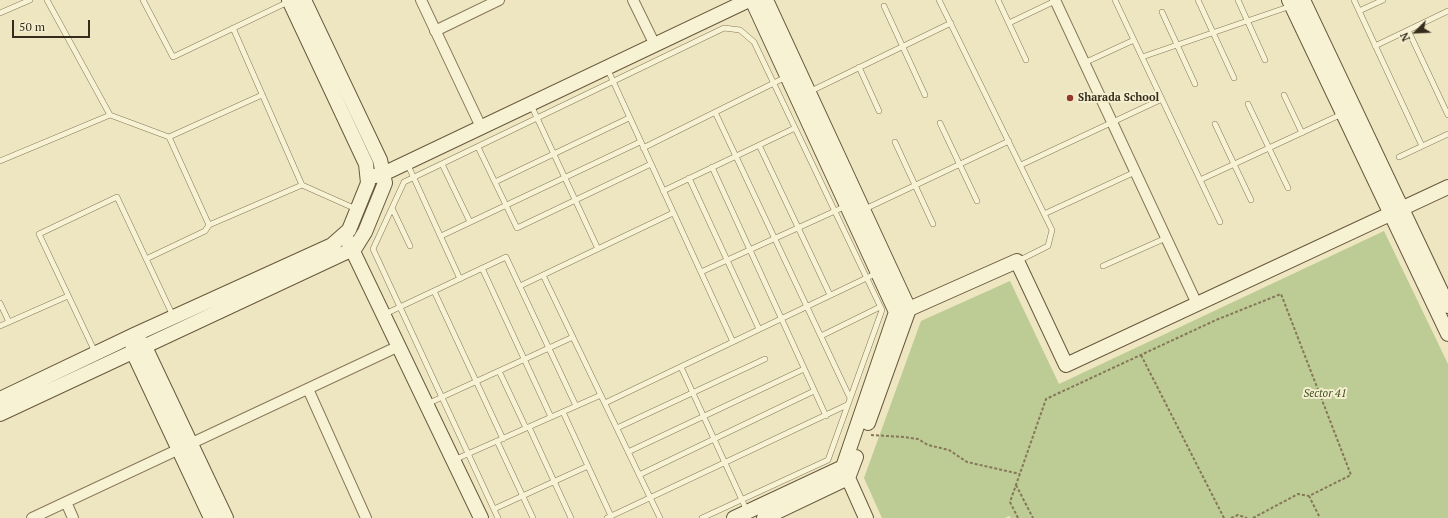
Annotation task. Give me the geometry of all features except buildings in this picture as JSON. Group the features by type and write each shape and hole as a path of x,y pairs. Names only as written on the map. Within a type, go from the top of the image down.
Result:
{"street":[{"path":"0,414 355,248 365,232 385,183 380,160 304,0"},
{"path":"421,0 481,127"},
{"path":"435,31 499,0"},
{"path":"633,0 655,45"},
{"path":"368,178 383,174 407,163 750,0 788,76 841,209 872,275 903,311"},
{"path":"764,518 846,473 864,434 903,311 863,210 766,0"},
{"path":"1055,0 1197,304"},
{"path":"0,399 95,353 332,245 349,230 368,183 366,164 289,1"},
{"path":"1294,2 1343,114 1448,305"},
{"path":"1294,2 1396,211 1448,334"},
{"path":"866,518 846,473 903,311 1017,261 1066,365 1448,187"},
{"path":"345,234 454,460 480,518"},
{"path":"134,335 139,349 185,446 226,518"},
{"path":"32,518 399,346"},
{"path":"308,389 366,518"},
{"path":"185,446 211,518"},
{"path":"734,518 745,506 846,473"},
{"path":"66,502 73,518"}],"lane":[{"path":"0,13 30,0"},
{"path":"47,0 110,115 169,137 262,95"},
{"path":"144,0 173,57 289,1"},
{"path":"939,0 1052,230 1048,246 1017,261"},
{"path":"998,0 1026,60"},
{"path":"1009,23 1055,0"},
{"path":"1115,0 1220,222"},
{"path":"1198,0 1234,78"},
{"path":"1238,0 1266,60"},
{"path":"1354,0 1422,146"},
{"path":"1359,11 1383,0"},
{"path":"1142,57 1247,21 1294,2"},
{"path":"884,6 925,95"},
{"path":"1162,12 1195,84"},
{"path":"1375,46 1447,13"},
{"path":"808,92 951,23"},
{"path":"233,28 302,185 358,210"},
{"path":"498,518 373,249 404,182 724,28 740,30 754,42 795,128 841,209 701,272"},
{"path":"1408,30 1448,115"},
{"path":"1084,63 1134,40"},
{"path":"859,67 879,111"},
{"path":"606,68 733,342"},
{"path":"643,148 788,76"},
{"path":"1284,95 1302,133"},
{"path":"1020,165 1162,99"},
{"path":"531,104 598,249"},
{"path":"1248,104 1288,188"},
{"path":"715,112 850,398"},
{"path":"1200,180 1343,114"},
{"path":"0,161 110,115"},
{"path":"495,182 629,118"},
{"path":"940,123 977,201"},
{"path":"1215,124 1251,200"},
{"path":"663,191 795,128"},
{"path":"1399,157 1448,134"},
{"path":"169,137 209,225"},
{"path":"863,210 1009,141"},
{"path":"441,236 640,142"},
{"path":"895,142 933,224"},
{"path":"759,145 830,295"},
{"path":"478,147 517,228 651,164"},
{"path":"407,163 460,279"},
{"path":"442,164 470,222"},
{"path":"712,168 826,416"},
{"path":"1044,214 1135,172"},
{"path":"689,178 759,329"},
{"path":"146,258 205,231 209,225 302,185"},
{"path":"95,353 39,234 117,197 174,317"},
{"path":"392,208 410,246"},
{"path":"520,286 673,213"},
{"path":"1103,266 1166,238"},
{"path":"384,315 506,257 576,406"},
{"path":"482,268 551,417"},
{"path":"543,275 660,518"},
{"path":"605,403 872,275 882,310 828,460 745,506 702,518"},
{"path":"434,291 503,439"},
{"path":"0,326 68,296"},
{"path":"0,303 9,322"},
{"path":"821,336 880,306"},
{"path":"427,404 573,337"},
{"path":"616,428 765,359"},
{"path":"681,367 745,506"},
{"path":"628,452 804,369"},
{"path":"499,371 571,518"},
{"path":"639,475 814,391"},
{"path":"454,460 601,395"},
{"path":"562,412 588,466 609,517 847,406"},
{"path":"497,442 533,518"},
{"path":"494,509 588,466"}],"path":[{"path":"1018,518 1010,502 1046,399 1216,320 1281,294 1351,475 1309,496 1298,494 1253,518"},
{"path":"1141,355 1224,518"},
{"path":"864,434 904,436 918,439 928,445 949,450 967,462 1020,474"},
{"path":"1016,485 1033,518"},
{"path":"1309,496 1320,518"},
{"path":"1231,518 1238,515 1247,518"}],"green space":[{"name":"Sector 41","path":"1384,231 1448,364 1448,518 1011,518 1009,516 1005,518 882,518 864,478 921,321 1010,281 1059,384"}],"place":[{"name":"Sharada School","path":"1070,98"}]}
